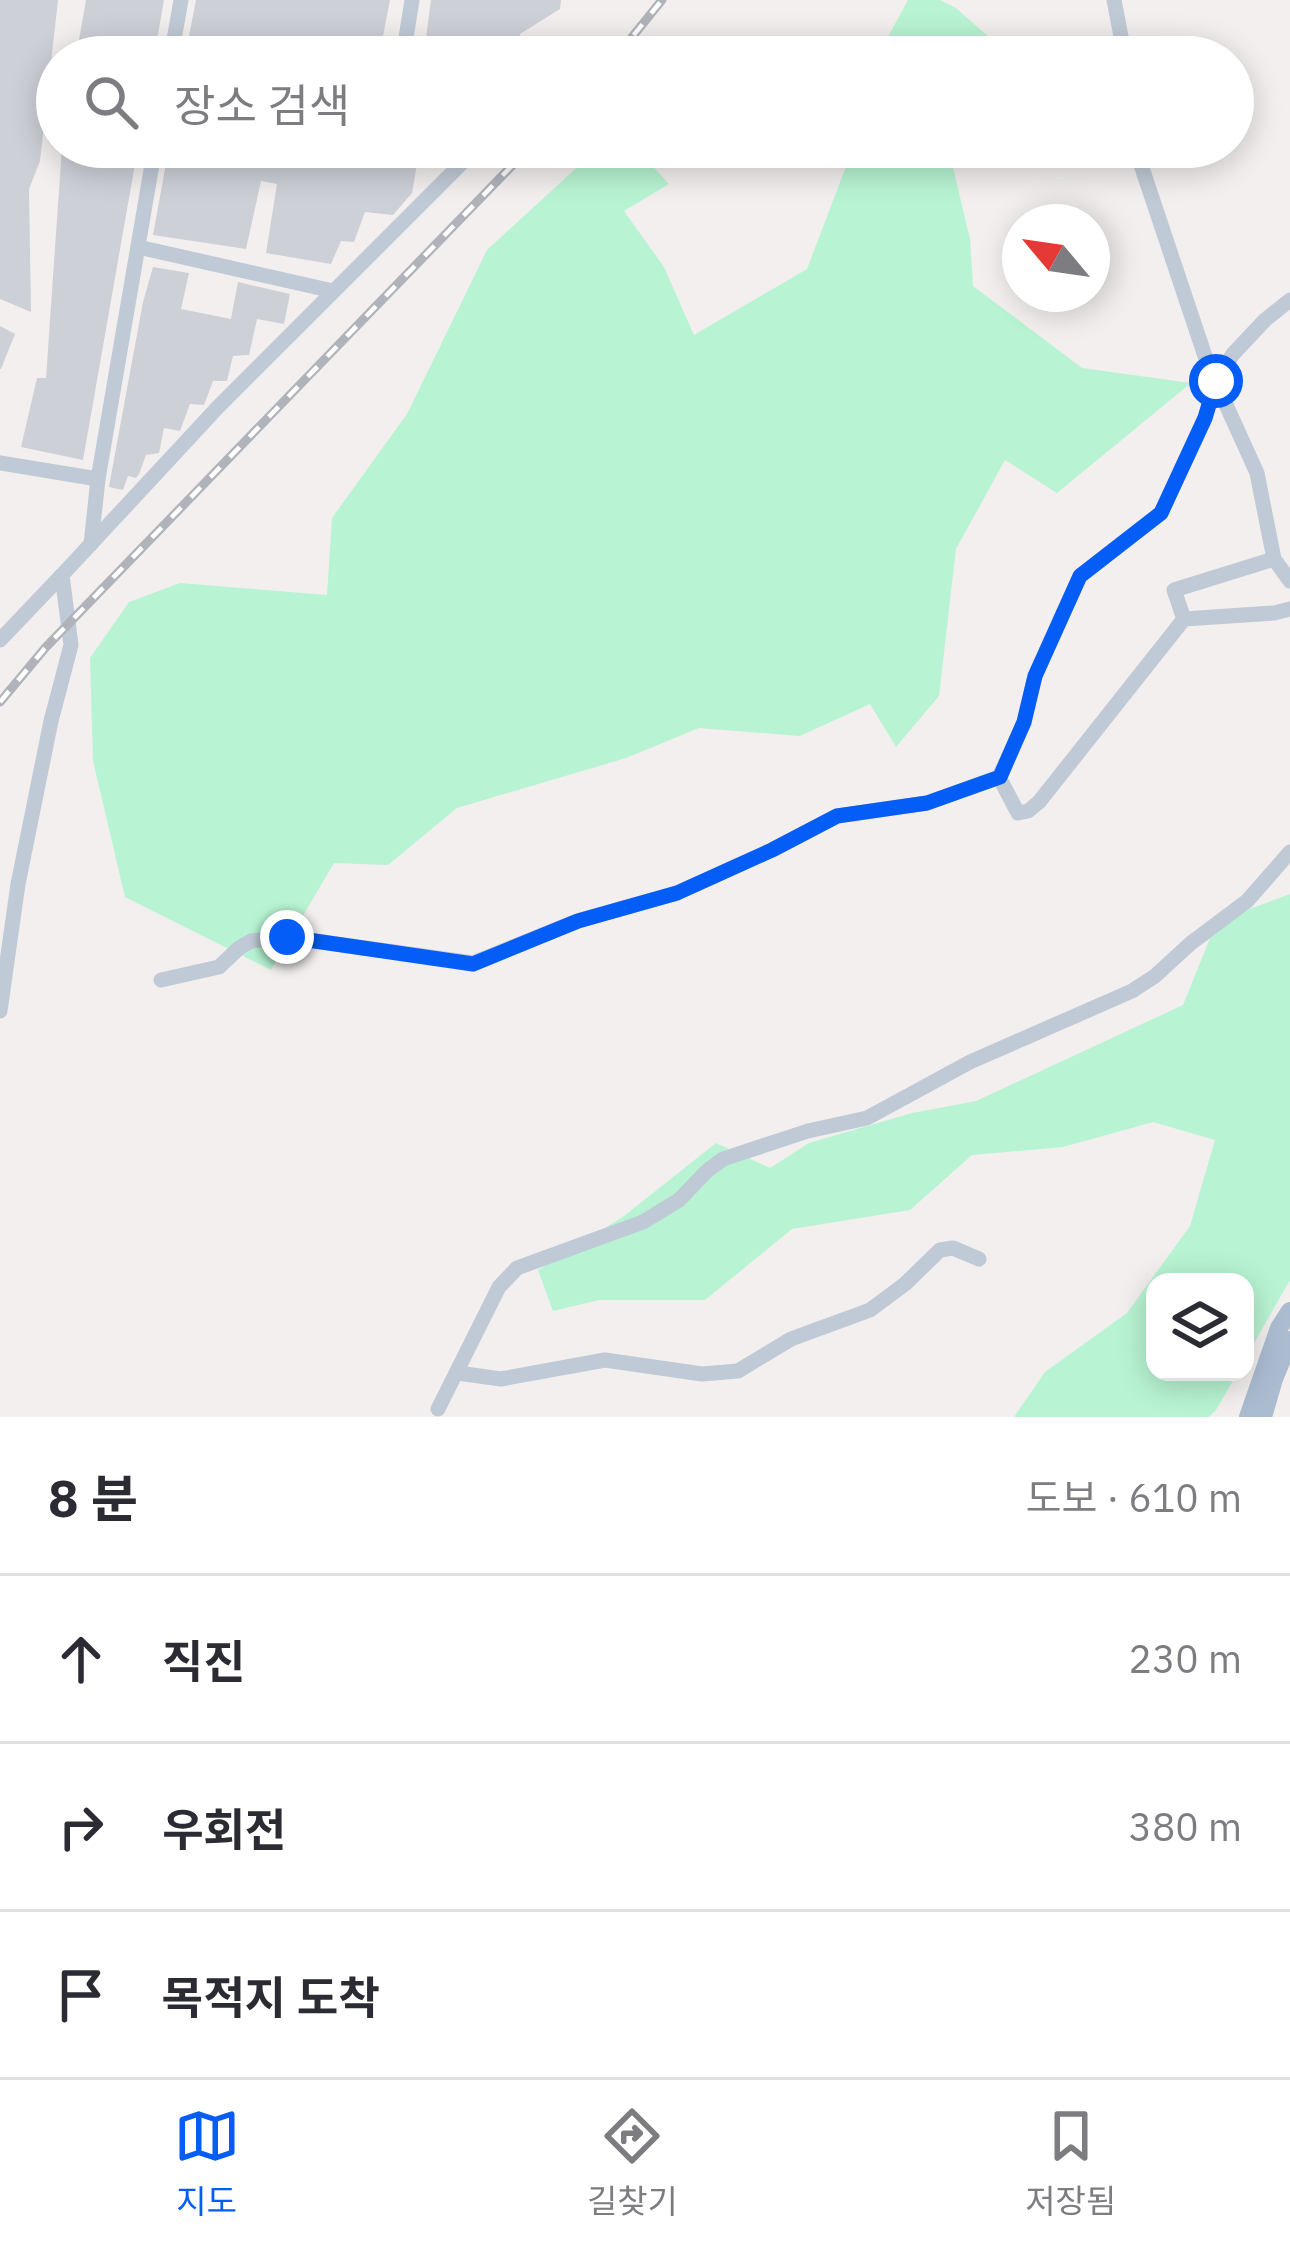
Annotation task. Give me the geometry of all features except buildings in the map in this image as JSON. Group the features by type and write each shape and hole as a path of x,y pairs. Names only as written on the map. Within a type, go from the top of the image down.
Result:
{"main road":[{"path":"1238,1417 1252,1407 1290,1310"},
{"path":"1263,1417 1290,1340"}],"street":[{"path":"175,36 181,0"},
{"path":"406,36 412,0"},
{"path":"1114,0 1121,36"},
{"path":"91,544 151,168"},
{"path":"0,640 218,407 457,168"},
{"path":"1142,168 1208,365 1257,473 1274,559 1290,581"},
{"path":"138,247 333,292"},
{"path":"161,980 219,967 251,941 287,937 473,964 578,921 677,893 837,816 927,803 1000,777 1024,722 1035,676 1080,576 1161,513 1205,418 1216,381 1249,337 1290,300"},
{"path":"0,463 98,479"},
{"path":"1184,619 1174,590 1274,559"},
{"path":"0,1011 18,884 71,645 62,575"},
{"path":"1000,777 1018,813 1039,802 1184,619 1290,609"},
{"path":"438,1409 499,1287 517,1268 643,1222 679,1200 723,1159 808,1131 867,1118 970,1062 1132,991 1247,902 1290,852"},
{"path":"458,1372 501,1378 605,1360 702,1374 738,1371 791,1339 870,1310 940,1250 953,1248 979,1259"}],"green space":[{"path":"908,0 940,0 988,36 889,36"},
{"path":"576,168 654,168 669,184 624,211 664,267 694,335 807,269 845,168 953,168 970,239 973,286 1082,368 1191,383 1057,493 1005,460 956,549 939,696 896,747 870,704 800,736 699,728 626,758 457,808 388,865 334,863 271,970 125,897 93,761 90,658 129,602 180,583 327,595 332,518 407,414 487,250"},
{"path":"1290,894 1290,1280 1254,1343 1254,1273 1156,1273 1190,1226 1215,1140 1153,1122 1063,1147 972,1155 910,1210 792,1229 705,1300 599,1300 553,1311 538,1270 624,1216 716,1143 770,1168 809,1143 912,1113 976,1101 1183,1005 1217,921"},
{"path":"1146,1287 1146,1381 1233,1381 1209,1417 1014,1417 1045,1372 1127,1313"}],"railway":[{"path":"633,36 662,0"},
{"path":"0,702 46,647 510,168"}],"route":[{"path":"287,937 473,964 578,921 677,893 837,816 927,803 1000,777 1024,722 1035,676 1080,576 1161,513 1205,418 1216,381"}]}
